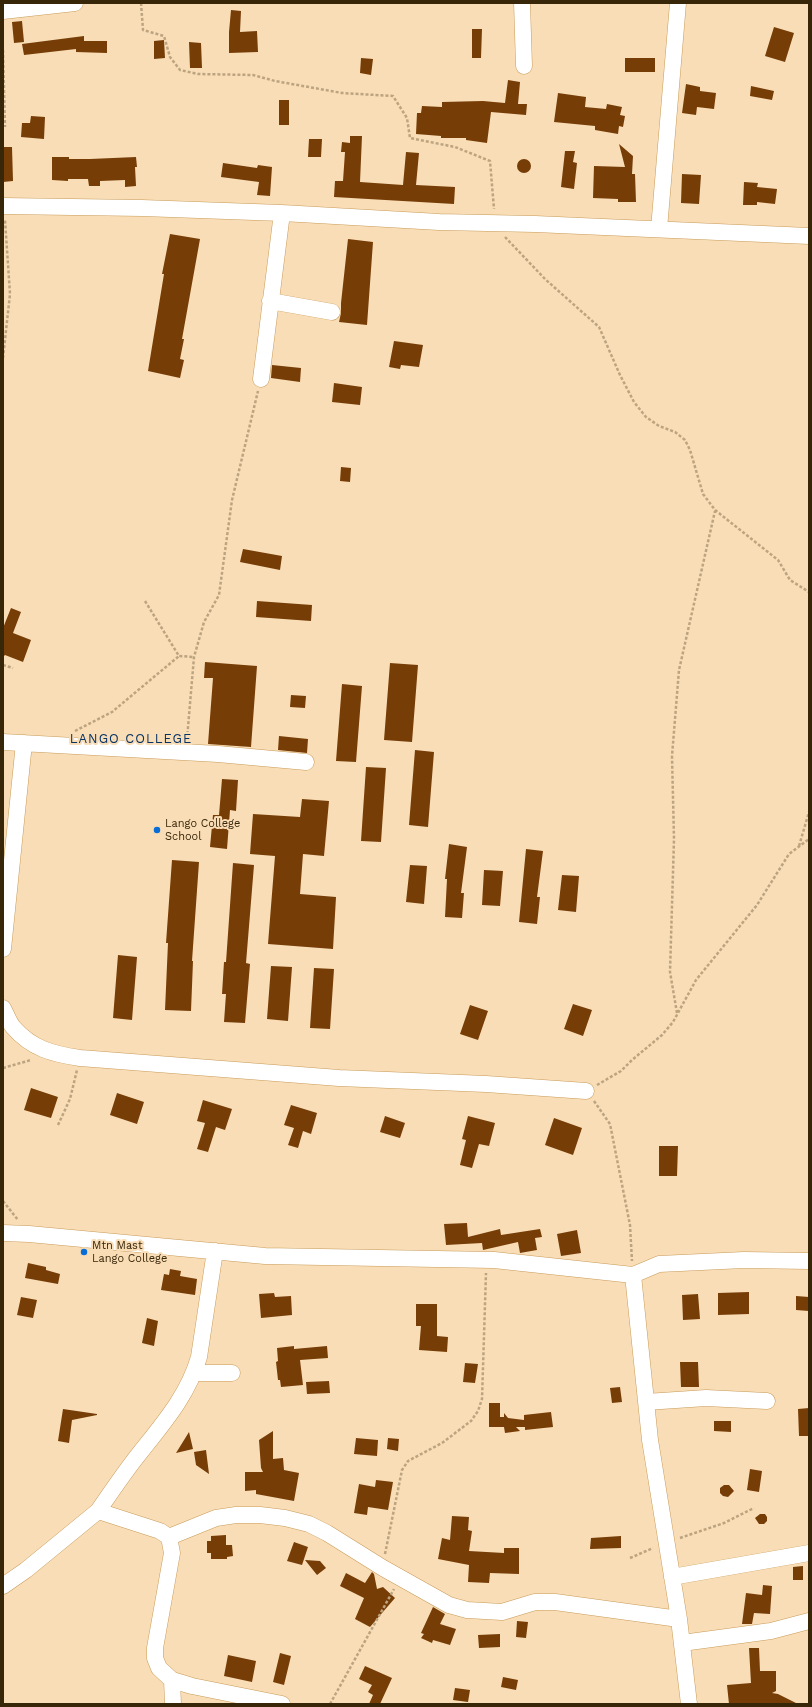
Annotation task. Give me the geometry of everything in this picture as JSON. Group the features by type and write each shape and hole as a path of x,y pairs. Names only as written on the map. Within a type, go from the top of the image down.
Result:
{"street":[{"path":"3,11 75,3"},
{"path":"522,3 524,66"},
{"path":"659,229 678,3"},
{"path":"3,206 142,208 282,213 495,224 659,229 809,236"},
{"path":"261,379 282,213"},
{"path":"270,301 332,312"},
{"path":"3,742 63,744 130,750 186,752 306,762"},
{"path":"3,949 24,743"},
{"path":"3,1008 12,1027 30,1042 52,1054 80,1058 339,1078 486,1084 586,1091"},
{"path":"3,1233 29,1234 265,1256 486,1259 633,1275 658,1264 744,1260 809,1261"},
{"path":"3,1586 26,1570 98,1511 130,1465 182,1397 194,1373 199,1357 215,1251"},
{"path":"633,1275 650,1440 679,1619 689,1704"},
{"path":"194,1373 232,1373"},
{"path":"646,1402 706,1398 767,1401"},
{"path":"98,1511 160,1531 169,1537 172,1553 155,1648 155,1658 159,1668 172,1680 192,1686 282,1704"},
{"path":"169,1537 216,1518 236,1515 260,1515 285,1518 309,1524 327,1533 400,1579 449,1605 467,1610 502,1612 534,1602 554,1602 679,1619"},
{"path":"672,1577 809,1553"},
{"path":"682,1643 771,1631 809,1621"},
{"path":"172,1680 173,1704"}],"path":[{"path":"141,3 143,30 164,36 170,57 180,70 198,74 253,75 276,81 342,93 393,96 407,118 410,138 455,147 490,161 495,224 521,256 599,326 620,375 634,402 646,417 659,426 675,432 685,440 690,450 703,494 715,510 778,560 790,580 809,592"},
{"path":"3,50 6,127"},
{"path":"3,206 10,294 3,358"},
{"path":"186,752 194,657 204,622 219,595 232,500 261,379"},
{"path":"677,1013 670,972 674,840 672,756 679,670 715,510"},
{"path":"145,601 179,656"},
{"path":"63,744 66,736 112,712 179,656 194,657"},
{"path":"3,665 14,668"},
{"path":"799,846 809,812"},
{"path":"633,1275 630,1225 610,1124 586,1091 621,1071 662,1035 673,1022 696,980 757,905 789,854 809,839"},
{"path":"3,1068 52,1054"},
{"path":"58,1124 70,1099 80,1058"},
{"path":"3,1201 29,1234"},
{"path":"382,1568 402,1470 408,1461 442,1444 471,1421 478,1411 482,1399 486,1259"},
{"path":"630,1558 724,1523 754,1508"},
{"path":"330,1704 400,1579"}],"building":[{"path":"231,10 241,11 240,32 257,31 258,52 229,53"},
{"path":"22,21 24,42 14,43 12,22"},
{"path":"774,27 794,33 785,62 765,56"},
{"path":"472,29 482,29 481,58 472,58"},
{"path":"84,36 84,41 107,41 107,53 76,52 76,49 24,55 22,44"},
{"path":"164,40 165,58 154,59 154,41"},
{"path":"189,42 201,43 202,68 190,68"},
{"path":"361,58 373,59 371,75 360,73"},
{"path":"625,58 655,58 655,72 625,72"},
{"path":"508,80 520,82 518,104 527,104 526,115 491,112 487,143 466,140 466,138 441,138 441,136 416,134 417,113 421,113 422,106 442,107 442,102 483,101 505,103"},
{"path":"686,84 700,87 700,91 716,93 714,109 697,107 696,115 682,113"},
{"path":"751,86 774,91 772,100 750,96"},
{"path":"558,93 586,97 585,107 606,109 607,104 622,107 620,115 625,116 623,127 619,126 618,134 595,130 595,126 554,122"},
{"path":"279,100 289,100 289,125 279,125"},
{"path":"31,116 45,117 44,139 21,137 22,123 30,123"},
{"path":"350,136 362,136 360,182 403,185 406,152 419,153 416,185 455,187 454,204 334,197 335,181 343,181 345,152 341,152 342,142 350,143"},
{"path":"309,139 322,139 321,157 308,157"},
{"path":"619,144 633,156 632,174 635,174 636,202 618,202 618,199 593,198 594,166 625,167"},
{"path":"3,147 12,147 13,181 3,182"},
{"path":"565,151 575,151 573,162 577,163 574,189 561,187"},
{"path":"52,157 90,159 136,157 136,186 125,187 125,180 100,181 100,186 89,186 88,179 68,179 68,181 52,180"},
{"path":"524,159 529,161 531,166 529,171 524,173 519,171 517,166 519,161"},
{"path":"223,163 257,168 258,165 272,167 270,196 257,195 259,182 221,177"},
{"path":"682,174 701,175 699,204 681,203"},
{"path":"744,182 758,183 757,187 777,189 775,204 757,202 757,205 743,205"},
{"path":"170,234 200,239 182,339 184,339 180,359 184,360 180,378 148,371 164,274 162,274"},
{"path":"348,239 373,242 367,325 339,322"},
{"path":"394,341 423,345 419,367 401,365 400,369 389,367"},
{"path":"272,365 301,368 300,382 271,378"},
{"path":"334,383 362,387 360,405 332,402"},
{"path":"341,467 351,468 350,482 340,481"},
{"path":"243,549 282,556 280,570 240,562"},
{"path":"257,601 312,605 311,621 256,617"},
{"path":"11,608 21,612 13,633 31,640 23,662 5,655 3,657 3,628"},
{"path":"205,662 257,666 251,747 208,744 213,678 204,678"},
{"path":"390,663 418,665 412,742 384,740"},
{"path":"342,684 362,686 356,762 336,761"},
{"path":"291,695 306,696 305,708 290,707"},
{"path":"279,736 308,739 307,753 278,750"},
{"path":"415,750 434,752 428,827 409,825"},
{"path":"366,767 386,768 381,842 361,841"},
{"path":"222,779 238,780 236,811 230,810 227,849 210,847 213,815 219,815"},
{"path":"302,799 329,801 324,856 303,854 300,894 336,897 333,949 268,944 275,856 250,854 253,814 300,817"},
{"path":"449,844 467,847 461,893 464,893 462,918 445,917 447,879 445,879"},
{"path":"526,849 543,851 537,897 540,897 537,924 519,922"},
{"path":"172,860 199,862 192,961 191,1011 165,1010 168,943 166,943"},
{"path":"233,863 254,865 246,963 250,964 245,1023 224,1022 226,994 222,994 224,962 226,962"},
{"path":"410,865 427,866 424,904 406,902"},
{"path":"484,870 503,871 500,906 482,905"},
{"path":"562,875 579,876 576,912 558,910"},
{"path":"118,955 137,957 132,1020 113,1018"},
{"path":"271,966 292,967 288,1021 267,1019"},
{"path":"314,968 334,969 330,1029 310,1028"},
{"path":"573,1004 592,1010 583,1036 564,1029"},
{"path":"470,1005 488,1011 478,1040 460,1034"},
{"path":"31,1088 58,1097 51,1118 24,1110"},
{"path":"117,1093 144,1102 137,1124 110,1115"},
{"path":"203,1100 232,1109 225,1130 216,1127 208,1152 197,1149 205,1123 197,1121"},
{"path":"291,1105 317,1113 311,1134 303,1131 298,1148 288,1145 294,1128 284,1125"},
{"path":"385,1116 405,1123 400,1138 380,1132"},
{"path":"468,1116 495,1123 489,1146 479,1144 472,1168 460,1165 466,1140 462,1139"},
{"path":"554,1118 582,1128 573,1155 545,1145"},
{"path":"659,1146 678,1146 677,1176 659,1176"},
{"path":"467,1223 468,1237 500,1229 501,1235 540,1229 542,1237 535,1238 537,1250 520,1253 518,1242 483,1250 482,1243 446,1245 444,1224"},
{"path":"577,1230 581,1253 561,1256 557,1234"},
{"path":"28,1263 46,1267 46,1270 60,1274 58,1284 25,1278"},
{"path":"170,1269 181,1271 180,1276 197,1279 195,1295 161,1290 164,1274 169,1275"},
{"path":"749,1292 749,1314 718,1315 718,1293"},
{"path":"274,1293 275,1297 291,1296 292,1315 261,1318 259,1294"},
{"path":"698,1294 700,1319 683,1320 682,1295"},
{"path":"796,1296 809,1297 809,1311 796,1310"},
{"path":"21,1297 37,1300 33,1318 17,1315"},
{"path":"416,1304 437,1304 437,1336 448,1337 447,1352 419,1350 421,1326 416,1326"},
{"path":"147,1318 158,1321 154,1346 142,1343"},
{"path":"294,1346 294,1349 327,1346 328,1358 300,1360 303,1385 281,1387 280,1380 278,1380 276,1362 278,1361 277,1348"},
{"path":"680,1362 698,1362 699,1387 681,1387"},
{"path":"465,1363 478,1364 475,1383 463,1382"},
{"path":"329,1381 330,1393 307,1394 306,1382"},
{"path":"620,1387 622,1402 612,1403 610,1388"},
{"path":"489,1403 500,1403 500,1417 504,1417 504,1413 508,1418 524,1420 524,1415 551,1412 553,1427 525,1430 525,1427 516,1427 520,1431 505,1433 504,1427 489,1427"},
{"path":"809,1408 809,1436 799,1436 798,1409"},
{"path":"63,1409 97,1414 72,1420 69,1443 58,1441"},
{"path":"714,1421 731,1421 731,1432 714,1431"},
{"path":"273,1431 273,1459 283,1458 284,1470 299,1473 294,1501 256,1494 256,1490 245,1491 245,1472 263,1472 261,1468 259,1440"},
{"path":"189,1432 193,1449 176,1453"},
{"path":"356,1438 378,1440 377,1456 354,1454"},
{"path":"388,1438 399,1439 398,1451 387,1449"},
{"path":"206,1450 209,1474 196,1465 194,1452"},
{"path":"750,1469 762,1471 759,1492 747,1490"},
{"path":"376,1480 393,1482 388,1510 368,1507 367,1515 354,1513 359,1484 375,1487"},
{"path":"724,1485 729,1485 734,1491 728,1497 723,1496 720,1493 720,1488"},
{"path":"760,1514 765,1514 767,1517 767,1521 764,1524 759,1524 755,1518"},
{"path":"452,1516 469,1517 468,1530 472,1531 469,1551 504,1553 504,1548 519,1548 519,1574 490,1573 489,1583 468,1582 469,1565 438,1559 442,1538 450,1540"},
{"path":"226,1535 226,1545 232,1545 233,1556 227,1557 227,1559 211,1559 211,1553 207,1553 207,1541 211,1541 211,1536"},
{"path":"621,1536 621,1548 590,1549 591,1538"},
{"path":"294,1542 308,1547 302,1565 287,1561"},
{"path":"305,1560 320,1561 326,1568 317,1575"},
{"path":"803,1566 803,1580 793,1580 793,1567"},
{"path":"372,1572 374,1574 377,1589 383,1587 395,1598 370,1627 355,1619 364,1598 340,1586 346,1573 365,1583"},
{"path":"763,1585 772,1586 770,1614 754,1613 752,1624 742,1624 746,1593 762,1595"},
{"path":"433,1607 445,1614 440,1624 456,1629 450,1645 433,1640 432,1643 421,1638 424,1634 421,1633"},
{"path":"517,1621 528,1622 526,1638 516,1637"},
{"path":"500,1634 500,1647 479,1648 478,1635"},
{"path":"749,1648 759,1648 760,1671 776,1671 776,1691 772,1693 778,1694 798,1704 729,1704 727,1685 751,1683"},
{"path":"280,1653 291,1656 284,1685 273,1682"},
{"path":"228,1655 256,1661 252,1682 224,1676"},
{"path":"365,1666 392,1678 380,1704 369,1704 373,1695 368,1692 372,1685 359,1679"},
{"path":"503,1677 518,1680 516,1690 501,1687"},
{"path":"455,1688 470,1690 468,1702 453,1700"}],"place":[{"name":"Lango College School","path":"157,830"},
{"name":"Mtn Mast Lango College","path":"84,1252"}],"district":[{"name":"LANGO COLLEGE","path":"131,739"}]}
